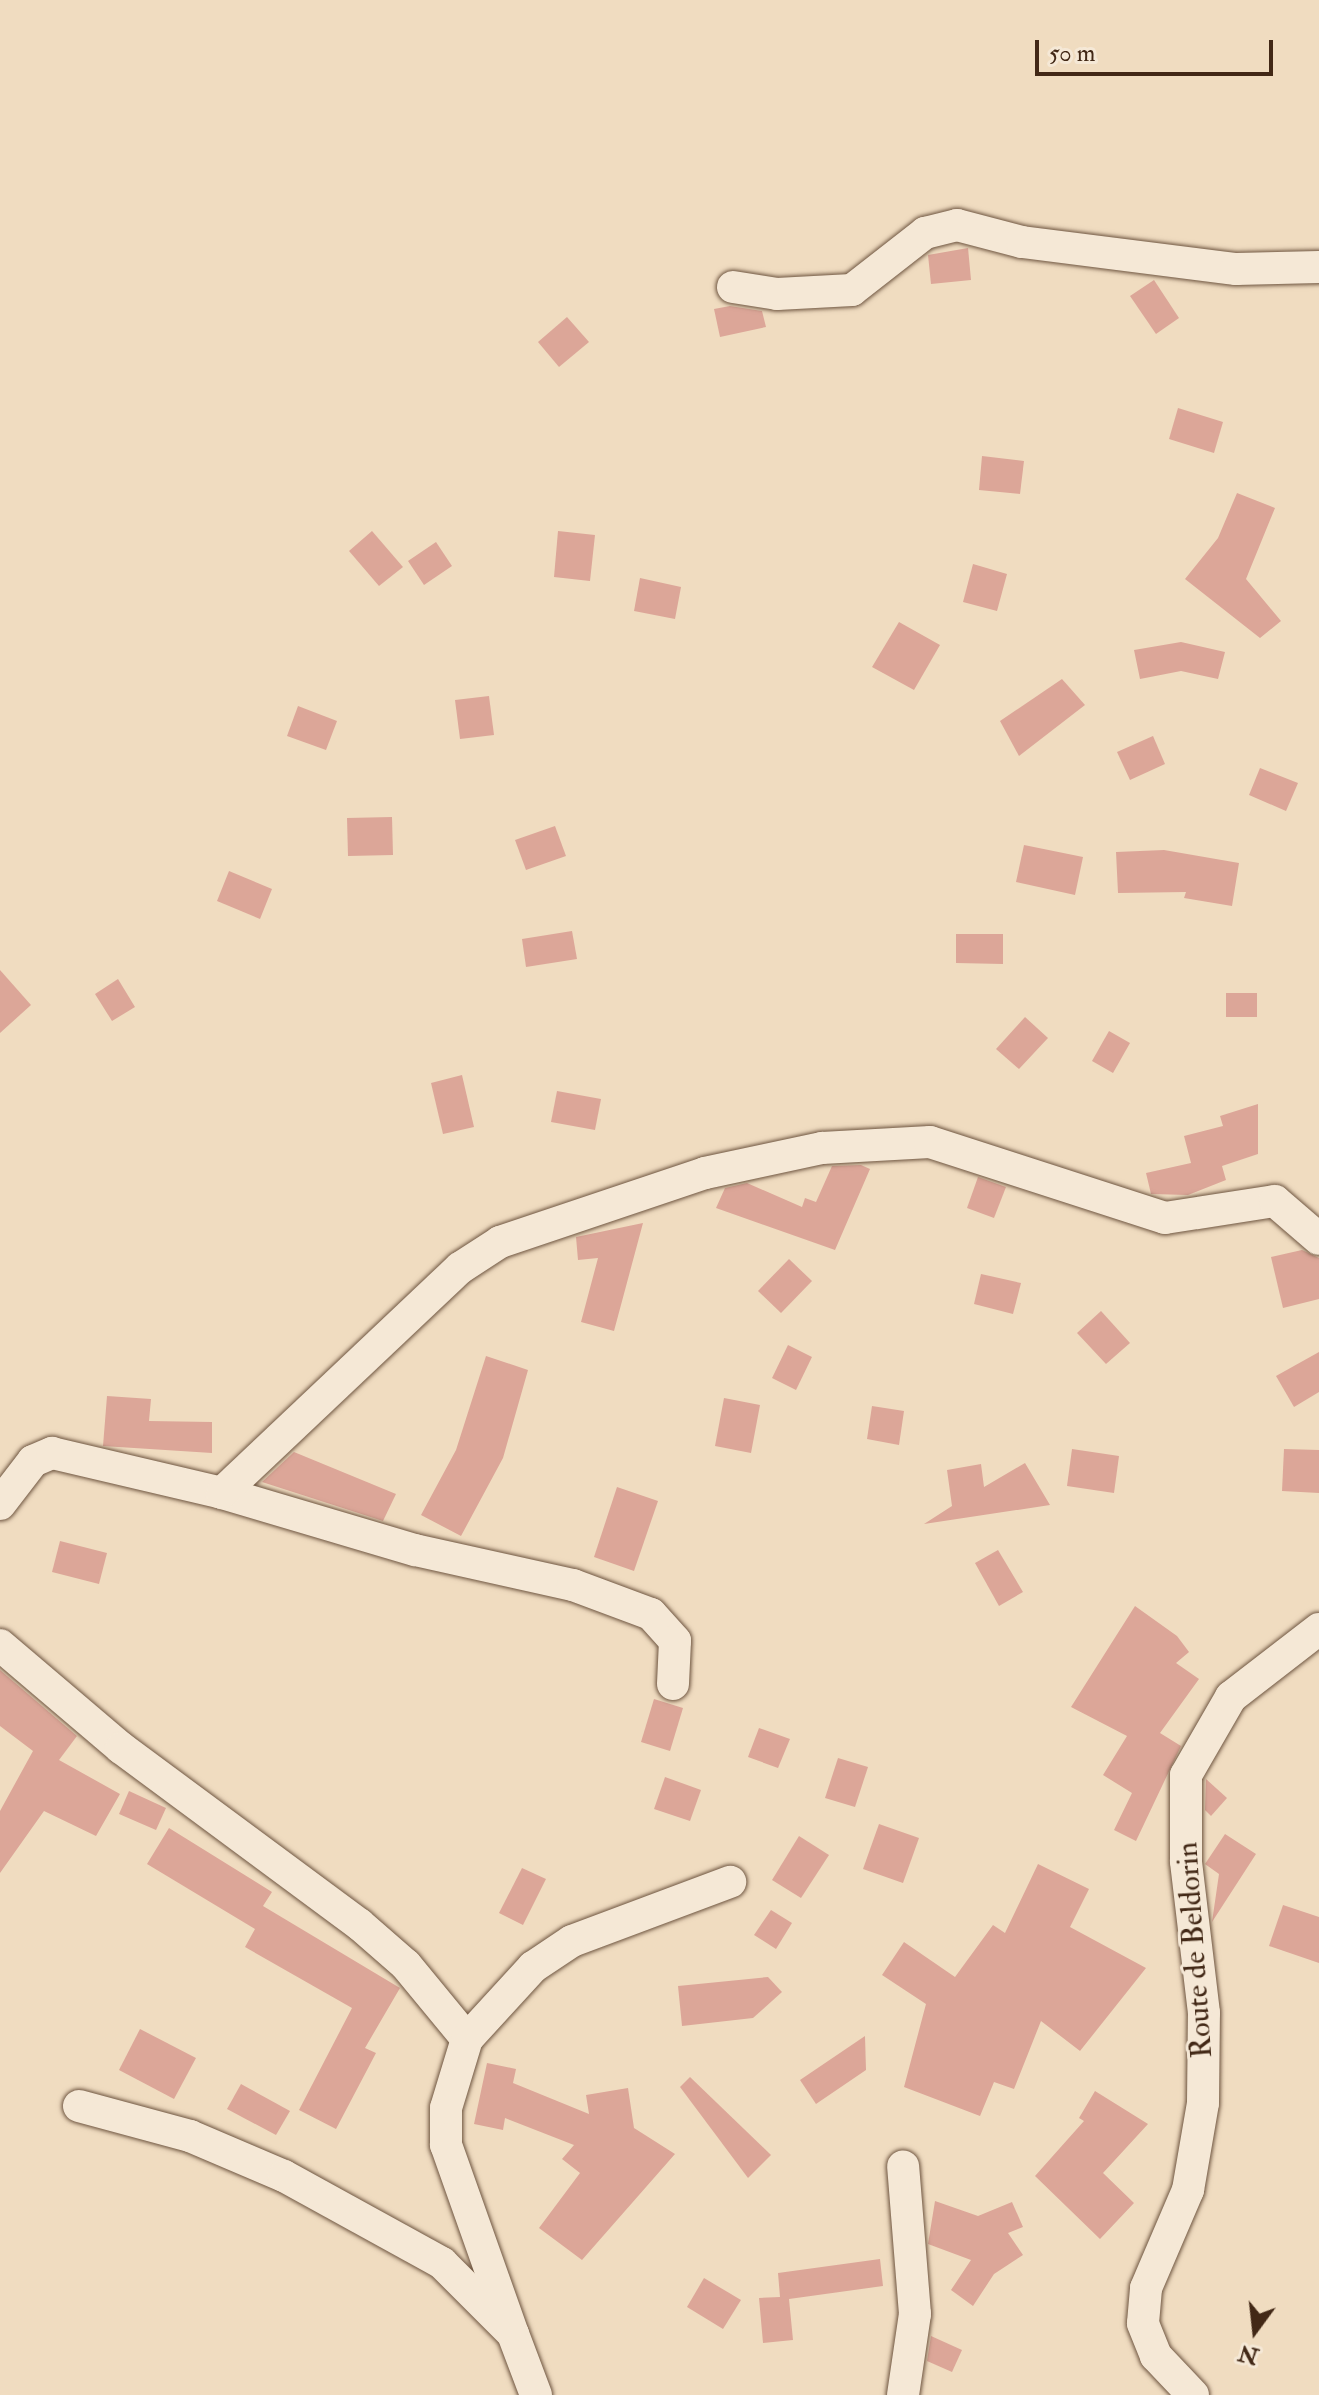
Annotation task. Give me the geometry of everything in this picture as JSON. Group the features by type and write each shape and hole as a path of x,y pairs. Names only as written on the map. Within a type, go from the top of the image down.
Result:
{"street":[{"path":"733,287 777,294 852,290 925,233 957,225 1022,242 1236,269 1319,267"},
{"path":"222,1493 460,1268 550,1220 705,1173 879,1139 930,1142 1165,1218 1275,1201 1319,1239"},
{"path":"0,1504 33,1461 52,1453 222,1493 415,1550 573,1585 651,1614 675,1641 673,1684"},
{"name":"Route de Beldorin","path":"1193,2395 1170,2384 1143,2323 1146,2288 1188,2190 1203,2103 1204,2013 1186,1861 1186,1775 1231,1697 1319,1629"},
{"path":"0,1645 121,1748 359,1924 406,1965 467,2039"},
{"path":"536,2395 446,2145 446,2108 467,2039 533,1967 572,1941 730,1882"},
{"path":"79,2106 190,2136 365,2216 442,2263 513,2334"},
{"path":"903,2166 915,2314 903,2395"}],"building":[{"path":"968,248 971,280 931,284 928,255"},
{"path":"1154,280 1179,318 1156,334 1130,296"},
{"path":"730,306 762,311 766,327 720,337 714,309"},
{"path":"567,317 589,342 559,367 538,342"},
{"path":"1178,408 1223,422 1214,453 1169,439"},
{"path":"982,456 1024,461 1020,494 979,490"},
{"path":"1237,493 1275,508 1246,579 1281,621 1260,638 1185,579 1218,538"},
{"path":"372,531 403,567 379,586 349,551"},
{"path":"558,531 595,535 590,581 554,577"},
{"path":"436,542 452,566 424,585 408,561"},
{"path":"973,564 1007,574 997,611 963,602"},
{"path":"640,578 681,587 675,619 634,611"},
{"path":"899,622 940,645 914,690 872,667"},
{"path":"1181,642 1225,652 1218,679 1181,671 1140,679 1134,650"},
{"path":"1062,679 1085,705 1019,756 1000,721"},
{"path":"489,696 494,735 460,739 455,700"},
{"path":"298,706 337,721 326,750 287,736"},
{"path":"1153,736 1165,764 1130,780 1117,752"},
{"path":"1260,768 1298,783 1286,811 1249,795"},
{"path":"392,817 393,855 348,856 347,818"},
{"path":"555,826 566,856 526,870 515,840"},
{"path":"1024,845 1083,857 1075,895 1016,882"},
{"path":"1164,850 1239,863 1232,906 1184,898 1186,892 1118,893 1116,852"},
{"path":"229,871 272,889 260,919 217,901"},
{"path":"572,931 577,959 526,967 522,939"},
{"path":"956,934 1003,934 1003,964 956,963"},
{"path":"0,970 31,1005 0,1033"},
{"path":"118,979 135,1007 112,1021 95,994"},
{"path":"1226,993 1257,993 1257,1017 1226,1017"},
{"path":"1025,1017 1048,1038 1019,1069 996,1049"},
{"path":"1109,1031 1130,1043 1113,1073 1092,1061"},
{"path":"462,1075 474,1127 443,1134 431,1083"},
{"path":"557,1091 601,1099 595,1130 551,1122"},
{"path":"1258,1104 1258,1154 1222,1166 1226,1180 1188,1195 1151,1194 1146,1173 1191,1163 1184,1136 1223,1126 1220,1116"},
{"path":"861,1165 870,1169 835,1250 716,1208 725,1188 747,1183 802,1207 805,1198 816,1202 832,1166"},
{"path":"978,1177 1006,1187 994,1218 967,1208"},
{"path":"643,1223 614,1331 581,1322 598,1258 578,1260 576,1237"},
{"path":"1302,1250 1319,1258 1319,1299 1283,1308 1271,1257"},
{"path":"789,1259 812,1281 781,1313 758,1291"},
{"path":"981,1274 1021,1283 1013,1314 974,1304"},
{"path":"1101,1311 1130,1343 1106,1364 1077,1333"},
{"path":"788,1345 812,1357 796,1390 772,1378"},
{"path":"1319,1352 1319,1392 1294,1407 1276,1376"},
{"path":"486,1356 528,1370 503,1458 461,1536 421,1515 456,1450"},
{"path":"107,1396 151,1399 149,1421 212,1422 212,1453 103,1446"},
{"path":"724,1398 760,1405 751,1453 715,1446"},
{"path":"872,1406 904,1411 899,1445 867,1439"},
{"path":"1072,1449 1119,1456 1114,1493 1067,1486"},
{"path":"1284,1449 1319,1450 1319,1493 1282,1491"},
{"path":"294,1452 396,1494 383,1521 262,1482"},
{"path":"1025,1463 1050,1505 924,1524 952,1506 947,1470 981,1464 984,1487"},
{"path":"617,1487 658,1501 634,1571 594,1557"},
{"path":"60,1541 107,1553 99,1584 52,1572"},
{"path":"998,1550 1023,1592 999,1606 975,1563"},
{"path":"1135,1606 1177,1636 1189,1652 1176,1663 1199,1679 1160,1733 1181,1746 1136,1841 1114,1830 1132,1793 1103,1775 1127,1736 1071,1707"},
{"path":"0,1670 77,1736 59,1760 120,1794 96,1836 44,1811 0,1873 0,1811 33,1751 0,1726"},
{"path":"654,1699 683,1708 670,1751 641,1742"},
{"path":"759,1728 790,1739 778,1768 748,1757"},
{"path":"838,1758 868,1767 855,1807 825,1798"},
{"path":"665,1777 701,1790 690,1821 654,1809"},
{"path":"1206,1779 1227,1798 1211,1816 1205,1810"},
{"path":"129,1791 166,1808 156,1830 119,1814"},
{"path":"879,1824 919,1838 903,1883 863,1869"},
{"path":"169,1828 272,1892 263,1906 400,1988 365,2048 376,2053 336,2129 299,2110 352,2008 245,1947 255,1929 147,1864"},
{"path":"1225,1834 1256,1854 1212,1922 1219,1874 1205,1864"},
{"path":"799,1836 829,1855 801,1898 772,1880"},
{"path":"1038,1864 1089,1889 1070,1927 1146,1968 1080,2051 1041,2021 1014,2089 994,2082 980,2116 904,2087 926,2004 882,1975 904,1942 955,1977 993,1925 1005,1933"},
{"path":"522,1868 546,1879 523,1925 499,1913"},
{"path":"1283,1905 1319,1917 1319,1963 1269,1946"},
{"path":"771,1910 792,1923 776,1949 754,1935"},
{"path":"768,1977 782,1992 753,2018 682,2026 678,1986"},
{"path":"140,2029 196,2058 174,2099 119,2070"},
{"path":"865,2036 866,2070 816,2104 800,2080"},
{"path":"487,2063 516,2069 513,2083 589,2114 586,2095 628,2088 634,2128 675,2154 582,2260 539,2228 580,2173 562,2159 574,2145 505,2118 503,2130 474,2124"},
{"path":"690,2077 771,2155 748,2178 680,2087"},
{"path":"241,2084 290,2111 276,2135 227,2109"},
{"path":"1095,2091 1148,2124 1103,2173 1134,2203 1100,2239 1035,2176 1084,2121 1079,2118"},
{"path":"935,2201 978,2216 1012,2202 1023,2227 1008,2233 1023,2255 994,2274 973,2306 951,2290 971,2260 928,2244"},
{"path":"880,2259 883,2286 789,2299 793,2340 763,2343 759,2298 780,2297 778,2273"},
{"path":"704,2278 741,2300 723,2329 687,2307"},
{"path":"931,2336 962,2350 952,2372 927,2361"}]}
